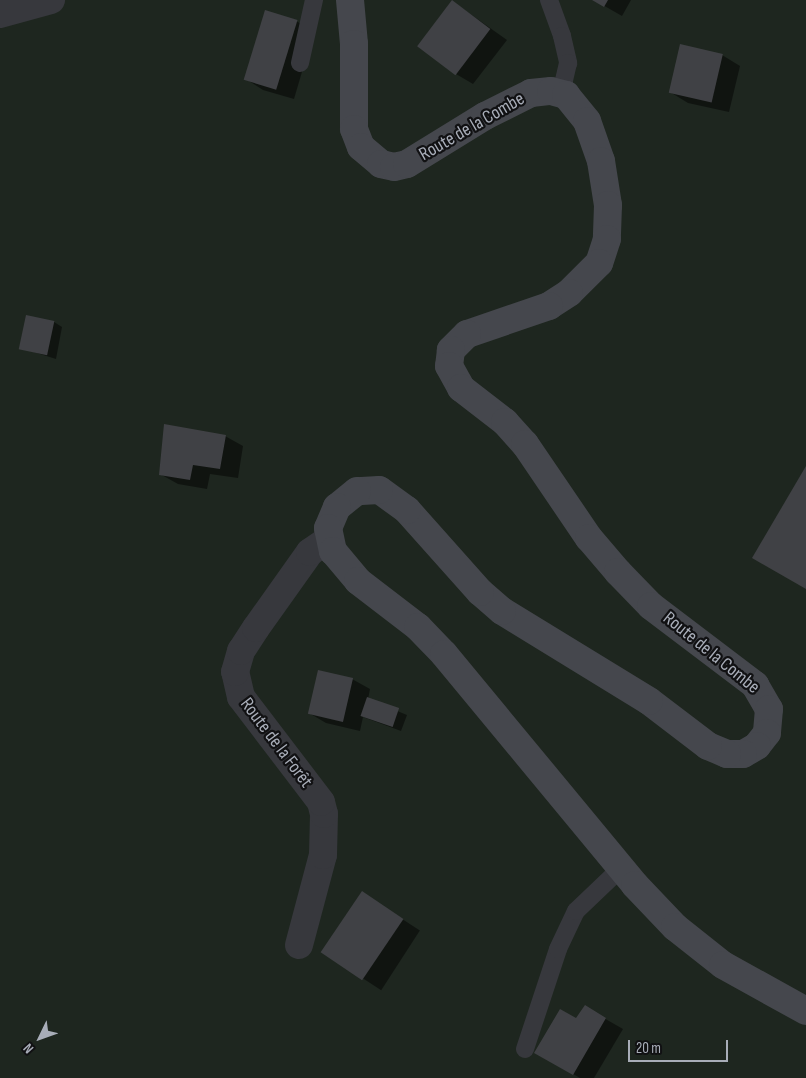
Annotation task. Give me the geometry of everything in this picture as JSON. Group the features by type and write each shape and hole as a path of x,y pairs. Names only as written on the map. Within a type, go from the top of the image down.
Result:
{"street":[{"path":"0,14 52,0"},
{"name":"Route de la Combe","path":"329,538 332,516 348,497 364,489 387,494 407,510 480,592 502,611 649,701 708,746 727,754 743,754 757,746 767,733 769,709 755,685 651,606 618,572 589,538 520,438 462,388 449,366 451,350 468,334 554,303 582,282 604,252 609,226 599,153 587,120 571,99 561,93 531,93 492,112 407,164 394,167 381,164 362,147 354,129 354,44 350,0"},
{"path":"329,538 346,569 418,627 455,665 621,868 690,940 723,965 806,1011"},
{"name":"Route de la Forêt","path":"299,945 318,881 324,814 321,802 241,697 235,672 241,651 272,605 310,552 329,538"}],"lane":[{"path":"300,63 314,0"},
{"path":"549,0 562,36 568,64 561,93"},
{"path":"525,1049 558,949 576,911 621,868"}],"shaded area":[{"path":"0,0 806,0 806,1078 0,1078"}],"building":[{"path":"452,0 490,29 455,75 417,46"},
{"path":"592,0 608,0 604,7"},
{"path":"265,10 298,20 276,90 244,80"},
{"path":"680,44 723,54 712,103 669,93"},
{"path":"26,315 54,321 47,355 19,349"},
{"path":"164,424 226,435 220,469 193,465 190,480 159,475"},
{"path":"806,466 806,589 752,558"},
{"path":"318,670 353,678 343,722 308,714"},
{"path":"367,697 399,708 393,727 360,716"},
{"path":"362,891 403,919 362,980 321,952"},
{"path":"585,1005 606,1018 573,1075 534,1053 560,1009 576,1018"}]}
